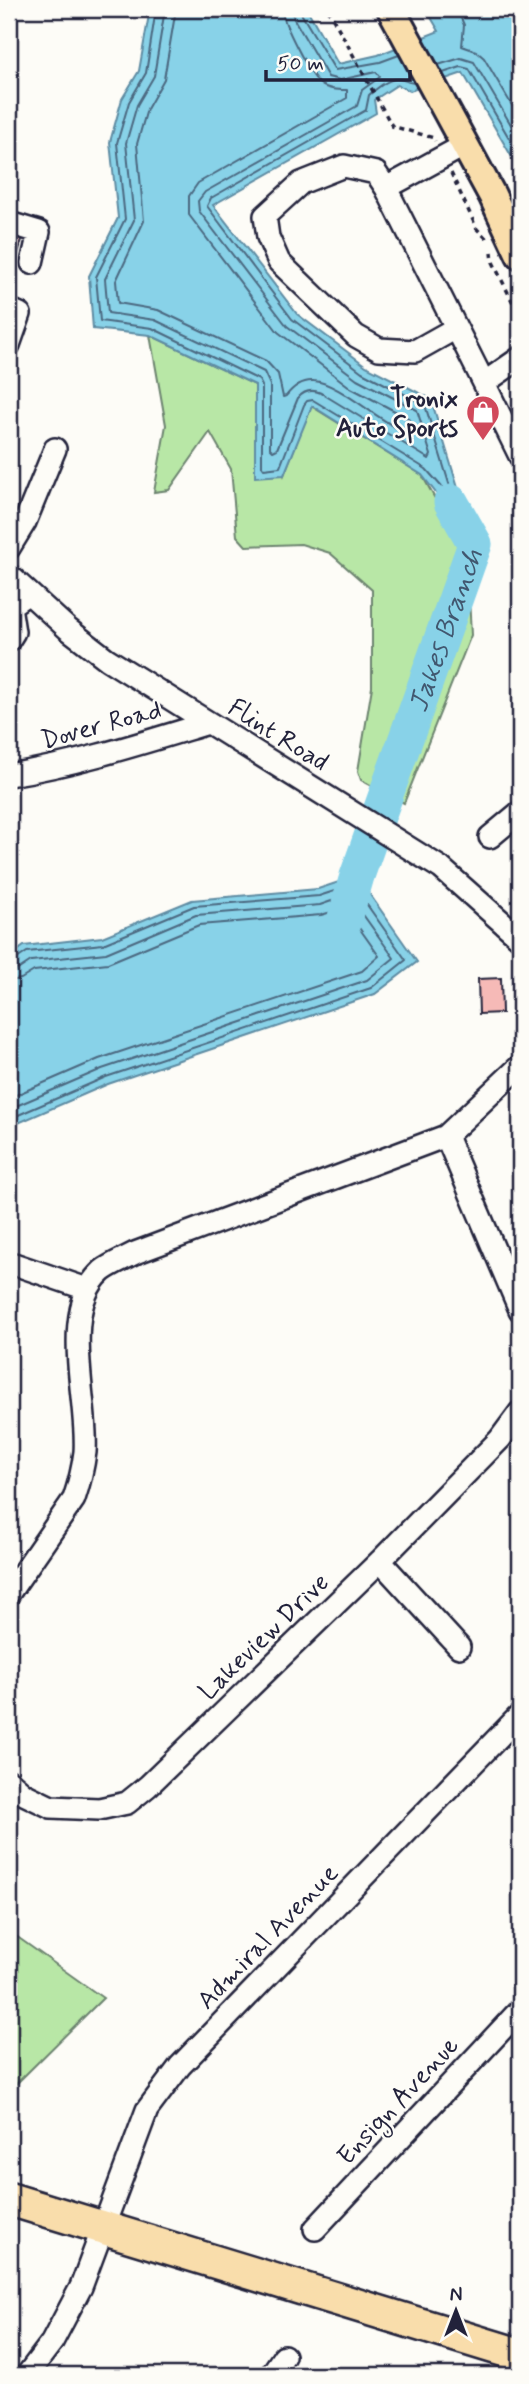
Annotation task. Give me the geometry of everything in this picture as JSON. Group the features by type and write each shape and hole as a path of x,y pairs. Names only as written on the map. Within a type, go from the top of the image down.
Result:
{"highway":[{"path":"9,2199 520,2355"}],"main road":[{"path":"391,9 450,116 454,151 520,255"}],"street":[{"path":"386,188 454,151"},
{"path":"456,328 415,352 379,349 356,336 279,262 268,237 265,216 301,183 344,166 376,173 386,188 484,383 520,456"},
{"path":"9,223 38,232 32,264"},
{"path":"9,309 20,314 9,345"},
{"path":"484,383 520,358"},
{"path":"9,548 25,522 55,449"},
{"name":"Flint Road","path":"9,575 27,594 107,659 441,868 520,938"},
{"path":"9,640 14,632 10,606 27,594"},
{"name":"Dover Road","path":"9,775 102,755 208,723"},
{"path":"491,837 520,812"},
{"path":"9,1593 74,1499 78,1486 85,1451 77,1348 82,1304 88,1289 102,1271 135,1253 446,1136 520,1066"},
{"path":"446,1136 520,1310"},
{"path":"14,1264 88,1289"},
{"name":"Lakeview Drive","path":"9,1781 24,1794 51,1807 99,1809 127,1803 158,1777 380,1561 500,1439 520,1412"},
{"path":"380,1561 459,1647"},
{"name":"Admiral Avenue","path":"27,2375 51,2342 75,2298 147,2110 180,2066 520,1715"},
{"name":"Ensign Avenue","path":"315,2229 520,2010"},
{"path":"271,2375 284,2356"}],"path":[{"path":"328,9 392,126 434,138 454,151 477,229 491,243 493,262 520,317"}],"green space":[{"path":"150,335 255,385 284,475 311,406 422,475 467,557 471,635 404,803 361,780 358,771 372,687 372,590 330,553 301,544 246,546 237,536 231,469 210,432 169,490 154,492 166,425"},
{"path":"9,1931 103,1998 9,2091"}],"water":[{"path":"150,9 307,9 338,64 378,55 439,31 426,9 520,9 520,171 463,73 410,91 397,85 374,100 376,113 213,205 297,314 366,366 431,399 475,544 422,475 312,406 284,475 255,477 255,385 150,335 93,329 89,276 118,218 110,142 122,99 139,71"},
{"path":"357,876 417,962 375,994 108,1084 9,1127 9,957 24,946 102,937 192,900 318,889"}],"building":[{"path":"9,231 23,236 12,274 9,273"},
{"path":"501,978 502,1013 479,1014 478,979"}],"waterway":[{"name":"Jakes Branch","path":"344,921 357,876 475,544 451,502"}],"place":[{"name":"Tronix Auto Sports","path":"483,442"}]}
